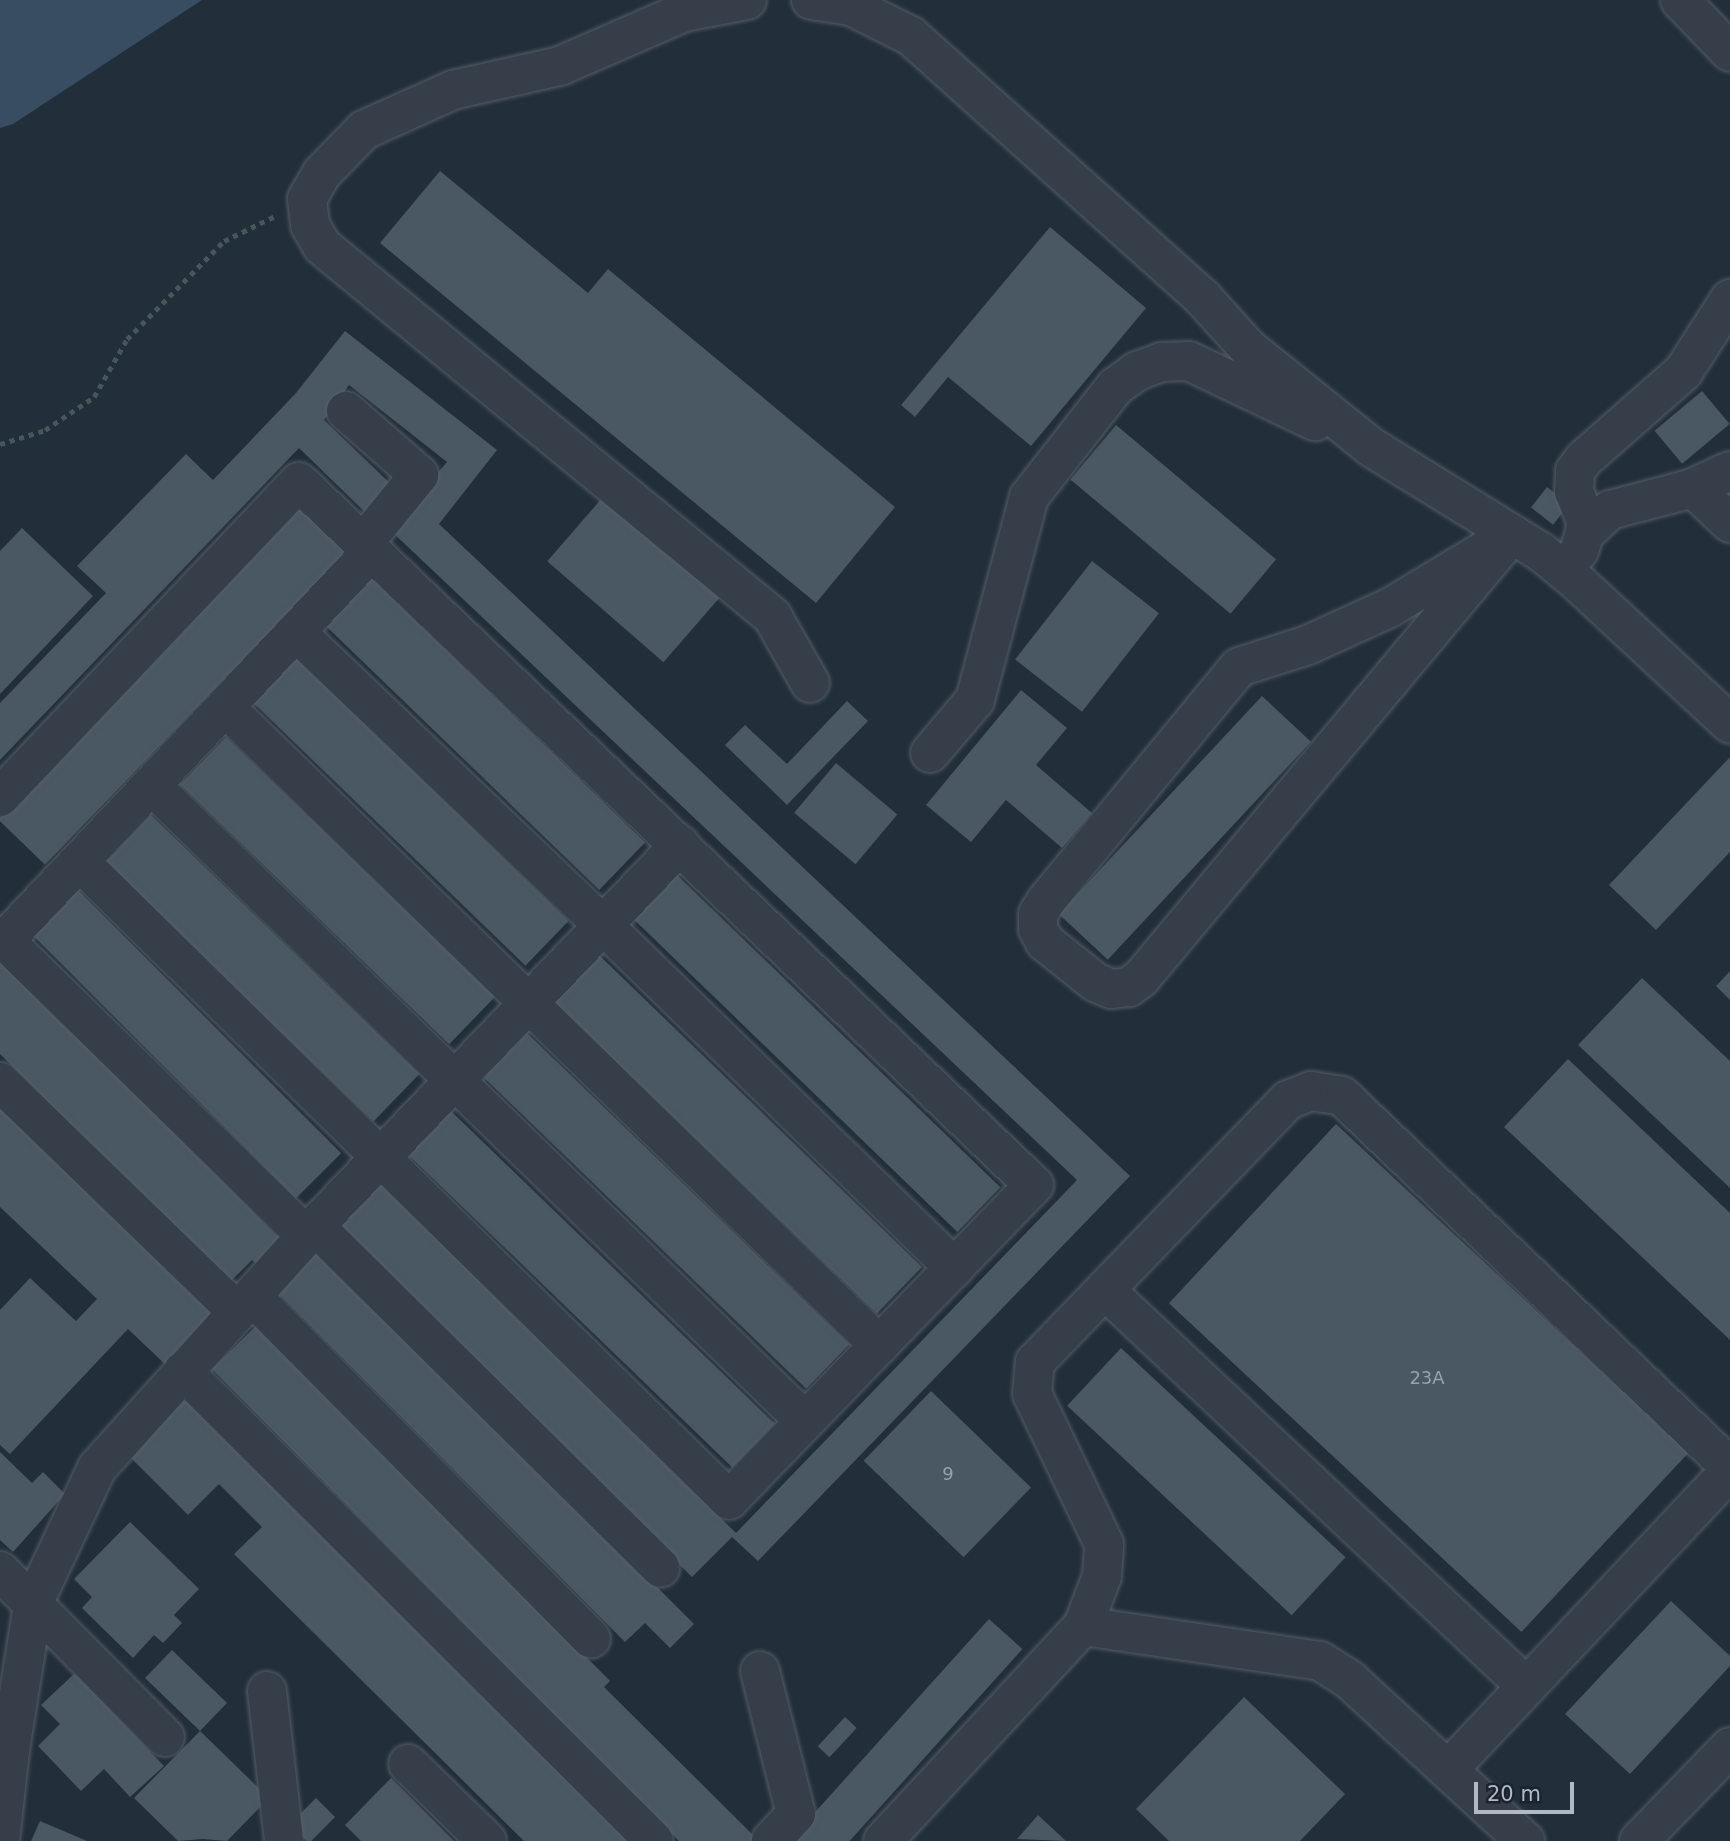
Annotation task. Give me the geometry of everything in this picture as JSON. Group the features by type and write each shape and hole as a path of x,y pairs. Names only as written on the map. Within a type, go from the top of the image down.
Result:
{"street":[{"path":"747,0 684,12 560,66 453,90 364,130 322,173 307,199 310,225 323,246 772,616 810,683"},
{"path":"1680,0 1730,52"},
{"path":"819,1 851,6 911,36 1202,297 1222,323 1248,348 1371,447"},
{"path":"1571,576 1585,533 1586,521 1574,492 1575,471 1584,459 1683,372 1730,299"},
{"path":"1189,361 1222,323"},
{"path":"930,753 975,701 1029,497 1115,387 1137,371 1162,362 1189,361 1371,447 1512,534 1571,576 1730,724"},
{"path":"346,411 419,475 368,547 296,632 79,861 2,938 660,1568"},
{"path":"1585,533 1602,515 1620,505 1693,488 1730,471"},
{"path":"0,797 299,482 1034,1185 729,1500 79,861"},
{"path":"1693,488 1730,523"},
{"path":"1512,534 1141,978 1129,987 1111,989 1095,982 1045,942 1038,929 1038,914 1046,901 1239,667 1308,645 1391,607 1512,534"},
{"path":"296,632 603,925 954,1268"},
{"path":"225,707 879,1345"},
{"path":"151,785 805,1421"},
{"path":"0,1841 10,1750 33,1604 97,1468 311,1231 680,845"},
{"path":"0,1082 244,1304 592,1638"},
{"path":"883,1841 1083,1626 1102,1576 1104,1544 1032,1394 1035,1362 1287,1100 1311,1091 1342,1096 1730,1469 1447,1770"},
{"path":"1105,1290 1526,1686"},
{"path":"183,1371 654,1841"},
{"path":"0,1571 165,1737"},
{"path":"1083,1626 1320,1661 1350,1680 1525,1841"},
{"path":"760,1671 796,1814 771,1841"},
{"path":"267,1691 284,1841"},
{"path":"1639,1841 1730,1747"},
{"path":"408,1764 487,1841"}],"path":[{"path":"0,444 45,430 94,397 127,339 224,241 307,199"}],"water":[{"path":"0,0 202,0 13,124 0,128"}],"building":[{"path":"440,171 588,293 608,269 895,507 816,603 380,243"},
{"path":"1050,227 1146,308 1031,446 948,377 915,417 901,405"},
{"path":"345,331 497,450 439,524 1130,1176 758,1561 732,1537 692,1577 338,1226 382,1181 736,1533 1077,1180 389,529 447,462 349,385 324,420 396,489 370,517 299,448 0,760 0,703 106,593 77,566 186,454 213,480 296,393"},
{"path":"1702,391 1730,424 1682,464 1655,431"},
{"path":"1116,425 1276,559 1230,614 1070,479"},
{"path":"1547,487 1569,504 1553,525 1531,507"},
{"path":"603,497 719,598 663,662 547,561"},
{"path":"299,508 346,553 45,865 0,821 0,818"},
{"path":"22,528 93,596 0,694 0,551"},
{"path":"1092,561 1159,613 1082,712 1015,660"},
{"path":"366,573 645,843 599,890 320,620"},
{"path":"293,655 569,921 525,966 250,700"},
{"path":"1021,690 1067,728 1036,765 1092,813 1062,848 1006,800 971,842 926,805"},
{"path":"1262,696 1311,742 1108,960 1059,914"},
{"path":"847,701 868,721 787,805 725,745 745,725 787,764"},
{"path":"226,737 495,997 449,1044 180,784"},
{"path":"1730,757 1730,852 1656,930 1609,885"},
{"path":"836,763 897,814 856,864 794,813"},
{"path":"151,815 419,1074 373,1122 105,862"},
{"path":"676,874 1000,1187 957,1232 633,919"},
{"path":"76,888 341,1153 296,1198 31,933"},
{"path":"599,955 922,1267 877,1314 554,1002"},
{"path":"0,959 284,1243 259,1267 252,1260 229,1283 0,1054"},
{"path":"1730,971 1730,1000 1716,986"},
{"path":"1642,978 1730,1061 1730,1188 1578,1045"},
{"path":"527,1033 849,1344 806,1389 484,1078"},
{"path":"1568,1059 1730,1213 1730,1340 1504,1127"},
{"path":"0,1108 218,1314 168,1367 128,1329 10,1454 0,1445 0,1310 30,1278 76,1321 97,1299 0,1207"},
{"path":"451,1111 775,1424 732,1467 409,1155"},
{"path":"1336,1124 1689,1453 1521,1632 1169,1303"},
{"path":"320,1250 694,1624 670,1648 645,1623 625,1642 277,1292"},
{"path":"258,1324 610,1681 604,1687 759,1841 679,1841 212,1369"},
{"path":"1121,1348 1346,1557 1292,1615 1067,1406"},
{"path":"931,1391 1031,1488 964,1557 864,1461"},
{"path":"186,1399 631,1841 524,1841 234,1554 262,1527 219,1484 188,1515 129,1456"},
{"path":"0,1452 32,1483 43,1472 65,1494 13,1552 0,1540"},
{"path":"130,1522 199,1589 174,1615 182,1623 163,1643 154,1635 133,1658 82,1608 92,1597 74,1579"},
{"path":"1671,1601 1730,1656 1730,1666 1630,1774 1565,1714"},
{"path":"989,1619 1022,1649 850,1841 790,1840"},
{"path":"172,1650 227,1703 200,1731 145,1678"},
{"path":"75,1673 164,1766 130,1797 104,1769 81,1791 38,1746 60,1724 41,1705"},
{"path":"1244,1697 1345,1794 1300,1841 1169,1841 1136,1809"},
{"path":"845,1717 857,1728 829,1757 818,1746"},
{"path":"200,1731 269,1798 227,1841 178,1841 134,1798"},
{"path":"391,1778 454,1841 361,1841 345,1825"},
{"path":"316,1798 335,1817 311,1841 307,1841 290,1824"},
{"path":"1038,1815 1066,1841 1017,1839"},
{"path":"40,1821 87,1841 31,1841"}]}
